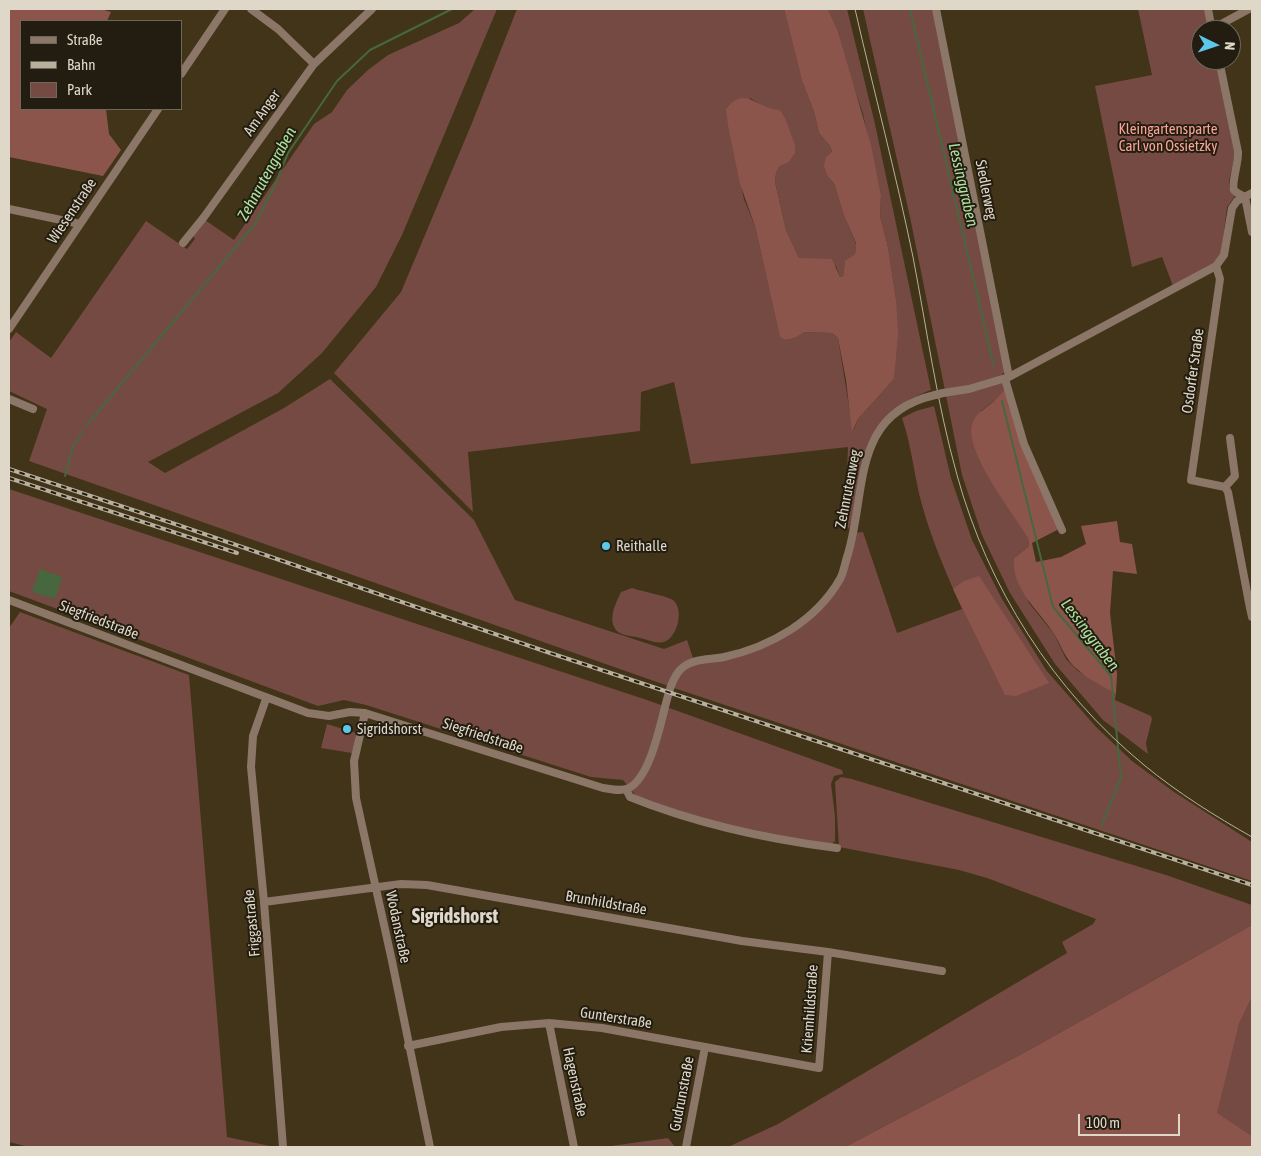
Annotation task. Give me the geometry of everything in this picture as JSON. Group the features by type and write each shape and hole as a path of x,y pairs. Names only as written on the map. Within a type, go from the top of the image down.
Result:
{"street":[{"path":"182,73 225,9"},
{"path":"251,9 278,29 314,64"},
{"name":"Am Anger","path":"184,243 314,64 372,9"},
{"name":"Siedlerweg","path":"936,9 1007,378 1024,444 1062,530"},
{"path":"1229,20 1249,9"},
{"path":"1221,70 1238,152 1233,184 1234,189 1249,195"},
{"name":"Wiesenstraße","path":"9,329 157,110"},
{"path":"1216,266 1224,255 1232,208 1237,202 1249,195"},
{"path":"1249,195 1252,232"},
{"path":"9,209 80,224"},
{"name":"Zehnrutenweg","path":"626,789 638,781 644,771 663,717 671,686 681,669 695,661 725,657 760,646 792,630 819,607 840,578 854,533 864,466 872,442 879,431 897,412 918,399 970,389 1007,378 1216,266"},
{"name":"Osdorfer Straße","path":"1216,266 1220,279 1191,480 1226,488"},
{"path":"9,399 33,409"},
{"path":"1230,438 1235,476 1226,488 1252,617"},
{"name":"Siegfriedstraße","path":"9,600 266,699 315,714 329,716 350,712 365,713 603,788 614,790 626,789"},
{"name":"Friggastraße","path":"266,699 253,736 252,767 282,1147"},
{"name":"Wodanstraße","path":"365,713 354,761 356,798 430,1147"},
{"path":"626,789 630,798 720,828 786,842 837,848"},
{"name":"Brunhildstraße","path":"264,902 401,884 427,885 742,941 828,952 942,971"},
{"name":"Kriemhildstraße","path":"819,1068 828,952"},
{"name":"Gunterstraße","path":"408,1046 501,1027 548,1023 602,1028 819,1068"},
{"name":"Hagenstraße","path":"548,1023 574,1147"},
{"name":"Gudrunstraße","path":"686,1147 705,1047"}],"green space":[{"path":"475,9 497,9 402,235 376,287 322,353 278,393 148,462 165,473 284,408 330,379 474,520 515,600 664,649 687,640 694,661 760,646 819,607 840,579 854,533 863,532 897,633 962,609 940,558 926,518 902,418 916,411 934,406 951,478 972,540 1002,599 1046,670 1096,727 1132,761 1174,792 1252,842 1252,881 671,687 29,461 47,409 9,391 9,342 16,332 51,358 146,221 187,249 195,239 193,236 205,220 234,240 314,124 332,112 347,90 368,70 388,55 459,23"},
{"path":"517,9 784,9 802,81 814,112 819,133 832,151 826,157 828,177 834,183 844,216 856,244 855,254 845,262 843,277 840,277 836,266 799,258 786,230 775,182 779,167 789,162 795,154 794,145 786,120 750,98 737,168 744,199 755,226 780,336 786,340 795,338 805,332 832,333 838,338 853,431 858,419 894,379 896,299 888,247 880,216 881,195 863,114 838,31 828,9 847,9 875,124 931,390 909,400 892,412 879,426 870,441 859,477 849,529 845,523 848,447 691,464 674,382 641,392 640,431 468,452 473,512 334,373 401,292 472,123"},
{"path":"863,9 934,9 1005,371 1001,376 1005,389 981,411 1016,517 1028,538 1029,546 1014,558 1029,603 1054,634 1066,659 1078,671 1116,694 1115,700 1151,716 1152,719 1146,743 1148,754 1103,720 1055,664 1010,593 982,535 962,475 910,217"},
{"name":"Kleingartensparte Carl von Ossietzky","path":"1138,9 1206,9 1208,20 1191,20 1191,70 1218,70 1234,153 1229,182 1231,192 1235,196 1227,207 1221,253 1213,264 1173,286 1162,257 1132,267 1095,86 1152,75"},
{"path":"9,489 647,700 842,770 843,774 834,776 831,784 835,816 835,841 830,845 720,826 636,796 623,780 591,777 366,705 344,700 318,706 9,591"},
{"path":"632,588 670,598 676,604 679,615 678,622 674,633 666,641 657,642 626,635 614,628 612,617 621,592"},
{"path":"20,612 189,675 227,1137 270,1147 29,1147 9,1142 9,628"},
{"path":"327,724 356,733 352,753 321,748"},
{"path":"841,777 1166,875 1252,905 1252,925 1029,1050 845,1147 728,1147 778,1124 1067,953 1062,942 1093,924 1096,919 987,878 959,870 839,847 835,782"},
{"path":"1252,997 1252,1136 1216,1113 1239,1024"},
{"path":"668,1138 675,1147 604,1147"}],"shaded area":[{"path":"9,9 101,9 111,12 107,20 20,20 20,110 106,110 109,134 121,150 103,176 9,157"},
{"path":"784,9 828,9 838,31 871,145 881,195 880,216 888,247 896,299 898,334 894,379 858,419 852,432 846,380 838,338 832,333 805,332 795,338 786,340 780,337 755,226 740,184 728,125 726,109 739,98 746,98 772,109 780,110 786,120 795,145 795,154 789,162 779,167 775,182 786,230 799,258 832,259 840,277 843,277 845,261 855,254 856,243 844,216 834,183 828,177 824,166 826,157 832,151 819,133 814,112 802,81"},
{"path":"1005,389 1059,529 1032,543 1036,562 1061,557 1086,544 1081,526 1117,521 1120,542 1132,544 1137,574 1113,571 1110,613 1117,674 1116,694 1085,676 1073,665 1048,625 1027,599 1017,580 1014,558 1029,546 1028,538 981,464 971,433 973,422 977,415"},
{"path":"40,569 62,577 55,599 32,592"},
{"path":"979,576 1049,683 1016,696 1005,695 953,589 964,581"},
{"path":"1252,925 1252,997 1239,1024 1217,1113 1252,1136 1252,1147 845,1147 1029,1050"}],"waterway":[{"name":"Zehnrutengraben","path":"86,426 255,224 274,187 288,153 337,81 370,50 452,9"},
{"name":"Lessinggraben","path":"910,9 994,366"},
{"name":"Lessinggraben","path":"1002,401 1053,607 1111,676 1121,778 1102,824"},
{"name":"Zehnrutengraben","path":"65,476 73,446 83,431"}],"tram line":[{"path":"855,9 913,257 938,394 950,448 970,517 986,557 1006,597 1028,634 1053,670 1111,736 1170,785 1197,804 1252,837"}],"railway":[{"path":"9,469 550,653 1252,885"},
{"path":"9,478 237,553"}],"place":[{"name":"Reithalle","path":"606,546"},
{"name":"Sigridshorst","path":"347,729"}],"district":[{"name":"Sigridshorst","path":"455,917"}]}
